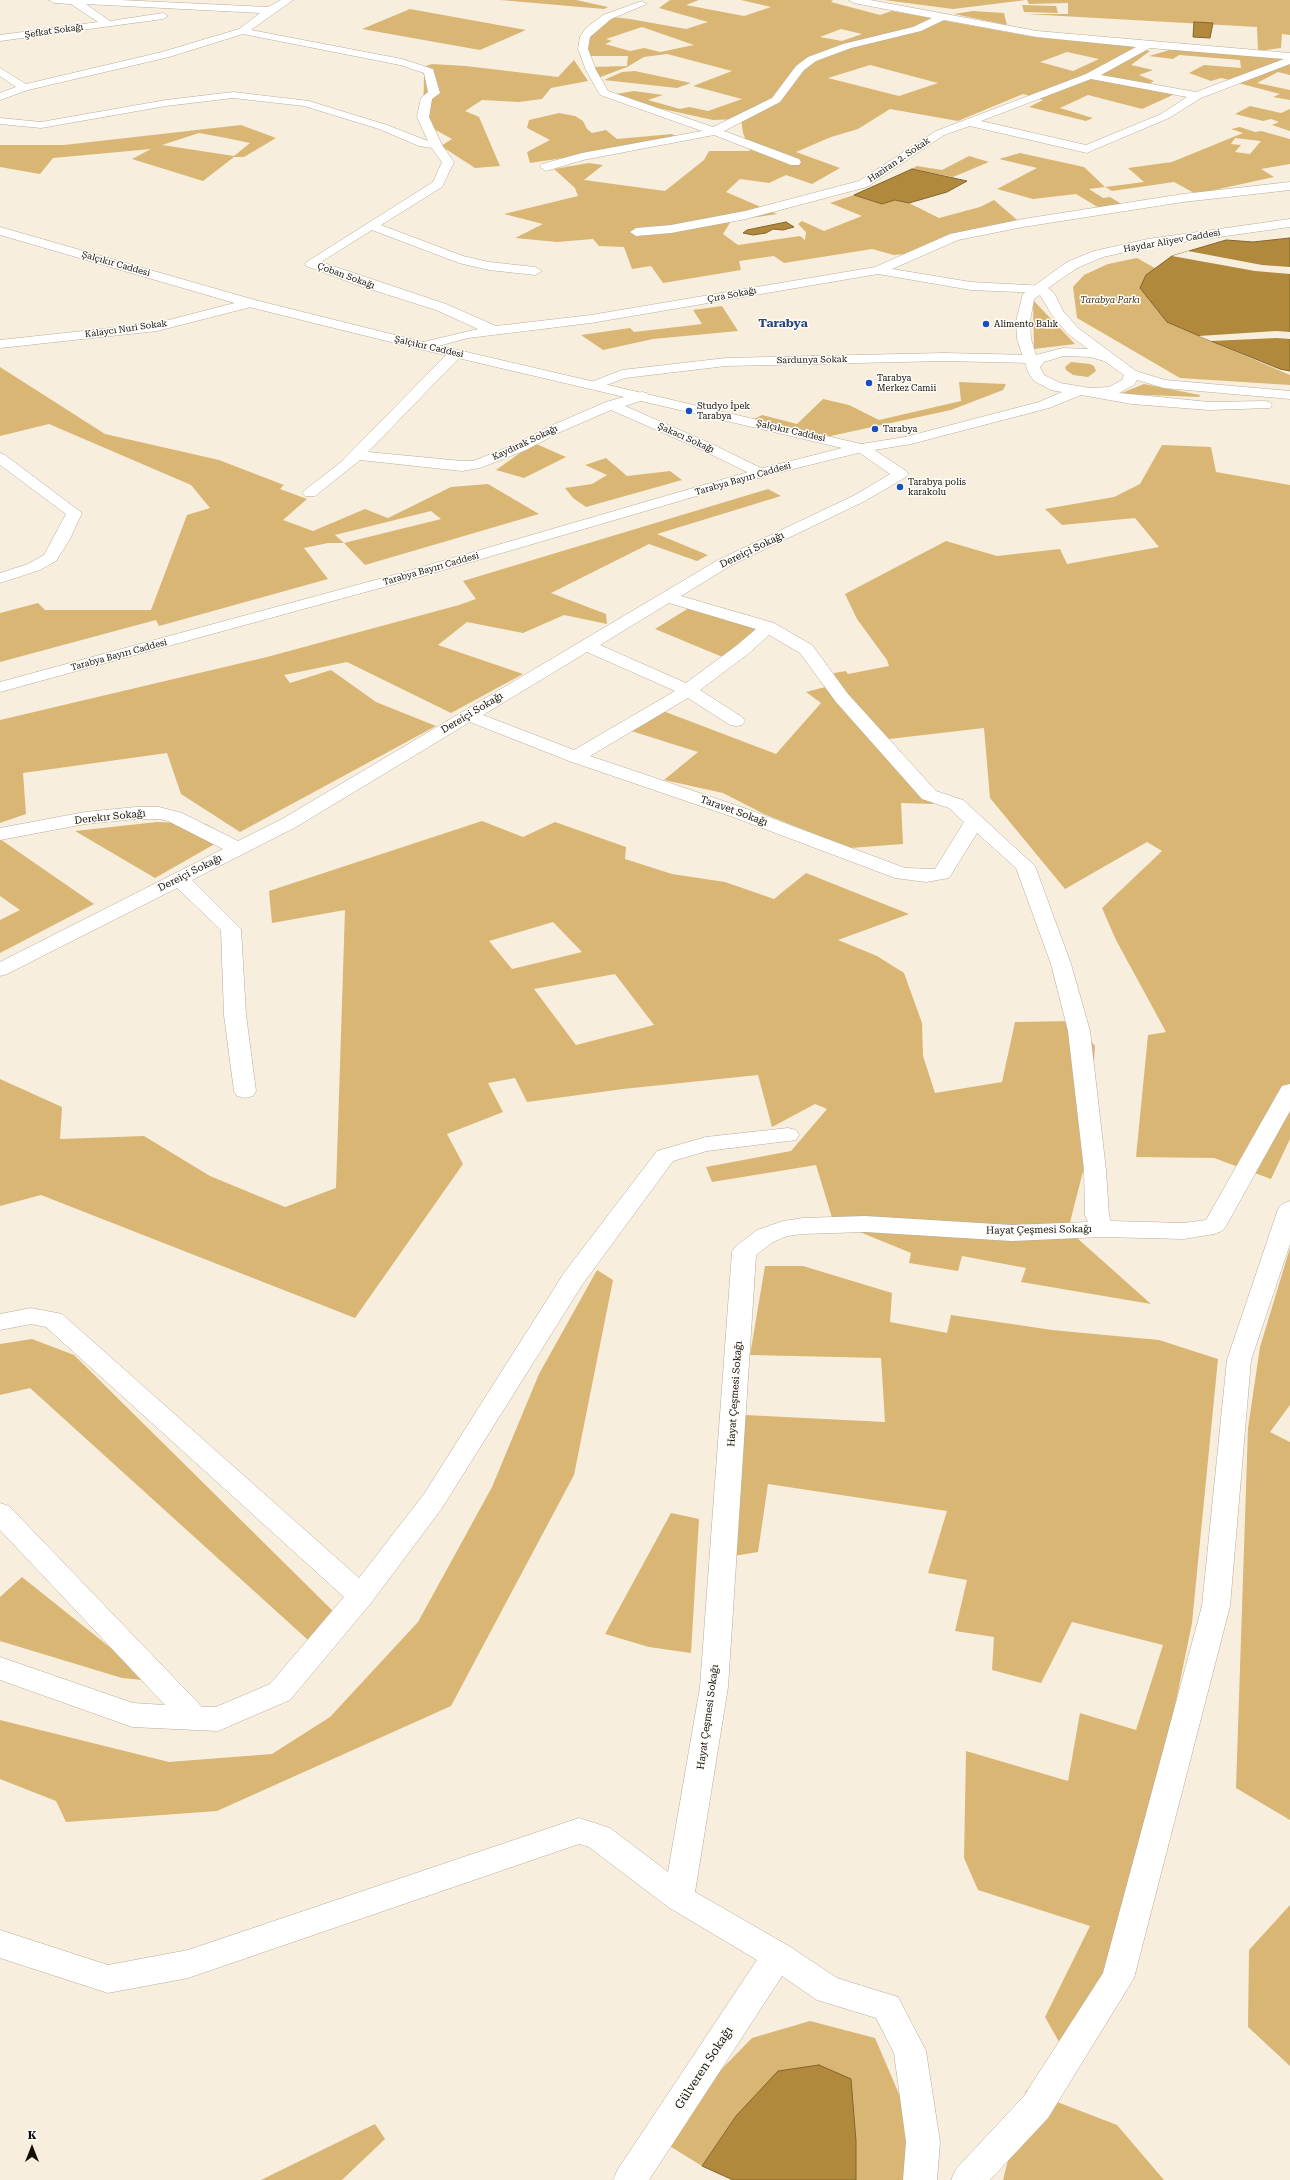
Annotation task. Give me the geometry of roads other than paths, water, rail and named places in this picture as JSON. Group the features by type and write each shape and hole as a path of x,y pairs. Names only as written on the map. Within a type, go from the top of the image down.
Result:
{"street":[{"path":"54,0 270,10"},
{"path":"0,97 24,88 165,55 243,31 270,10 288,0"},
{"path":"854,0 1037,34 1148,46 1290,56"},
{"path":"75,2 108,24"},
{"path":"642,4 616,13 600,21 585,37 584,55 604,93 795,162"},
{"name":"Şefkat Sokağı","path":"0,38 214,8"},
{"path":"546,167 589,156 714,132 776,100 800,68 812,59 847,46 917,29 944,16"},
{"path":"0,121 41,125 166,103 233,95 304,103 383,127 423,144 436,145 423,117 427,98 434,93 429,71 395,61 243,31"},
{"name":"Haziran 2. Sokak","path":"636,232 671,229 746,215 863,184 940,133 1090,76 1148,46"},
{"path":"970,122 1087,149 1165,116 1197,96 1290,60"},
{"path":"0,71 24,88"},
{"path":"1090,76 1197,96"},
{"name":"Çoban Sokağı","path":"436,145 448,162 438,184 373,226 311,262 365,284 441,307 495,331"},
{"path":"878,270 954,237 1023,223 1191,197 1290,186"},
{"name":"Haydar Aliyev Caddesi","path":"1035,368 1024,339 1025,307 1028,297 1032,293 1041,289 1057,274 1072,265 1099,254 1148,243 1290,223"},
{"path":"373,226 459,259 489,266 535,271"},
{"name":"Şalçıkır Caddesi","path":"0,231 250,304 456,354 862,448"},
{"name":"Çıra Sokağı","path":"424,346 467,334 668,307 785,285 878,270 971,286 1041,289"},
{"path":"1041,289 1054,302 1057,312 1062,319 1106,357 1131,374 1164,384 1212,390 1290,395"},
{"name":"Kalaycı Nuri Sokak","path":"0,344 157,327 250,304"},
{"path":"1033,392 1039,389 1043,384 1035,368 1038,359 1063,352 1090,353 1106,357"},
{"path":"310,493 356,455 456,354"},
{"name":"Sardunya Sokak","path":"596,386 622,374 726,362 944,357 1035,368"},
{"path":"1035,368 1056,387 1132,400 1234,407 1290,403"},
{"path":"1084,392 1111,391 1122,387 1129,382 1131,374"},
{"name":"Tarabya Bayırı Caddesi","path":"0,687 399,578 760,473 862,448 906,441 1084,392"},
{"name":"Kaydırak Sokağı","path":"356,455 462,466 475,465 521,447 553,430 611,406 642,396"},
{"name":"Tarabya Bayırı Caddesi","path":"862,448 896,433 968,413 1014,398"},
{"name":"Şakacı Sokağı","path":"611,406 707,447 760,473"},
{"name":"Dereiçi Sokağı","path":"0,970 289,822 724,563 860,498 901,474 862,448"},
{"path":"0,458 74,513 62,539 50,558 34,567 0,578"},
{"path":"666,597 768,627 806,649 842,698 930,795 956,804 1025,866 1061,964 1079,1031 1095,1170 1097,1215 1102,1229"},
{"path":"575,756 688,690 742,650 768,627"},
{"path":"586,644 688,690 736,721"},
{"name":"Taravet Sokağı","path":"467,715 575,756 740,813 902,874 926,876 942,874 975,820"},
{"name":"Derekır Sokağı","path":"0,834 85,818 136,813 159,813 174,817 238,849"},
{"path":"179,879 231,929 235,1015 245,1091"},
{"name":"Hayat Çeşmesi Sokağı","path":"679,1898 714,1687 744,1252 765,1236 784,1229 803,1226 865,1224 1012,1233 1102,1229 1184,1231 1214,1226 1290,1091"},
{"path":"0,1668 132,1715 218,1719 280,1692 361,1596 433,1501 573,1278 665,1156 706,1144 788,1135"},
{"path":"968,2180 1036,2107 1118,1978 1216,1606 1240,1360 1290,1209"},
{"path":"0,1322 31,1316 53,1320 361,1596"},
{"path":"0,1513 195,1718"},
{"path":"0,1944 108,1979 188,1964 579,1831 599,1837 679,1898 778,1956 828,1990 887,2007 910,2050 923,2142 920,2180"},
{"name":"Gülveren Sokağı","path":"630,2180 778,1956"}],"place":[{"name":"Alimento Balık","path":"986,324"},
{"name":"Tarabya Merkez Camii","path":"869,383"},
{"name":"Studyo İpek Tarabya","path":"689,411"},
{"name":"Tarabya","path":"875,429"},
{"name":"Tarabya polis karakolu","path":"900,487"}],"district":[{"name":"Tarabya","path":"783,323"}],"park label":[{"name":"Tarabya Parkı","path":"1110,300"}]}
